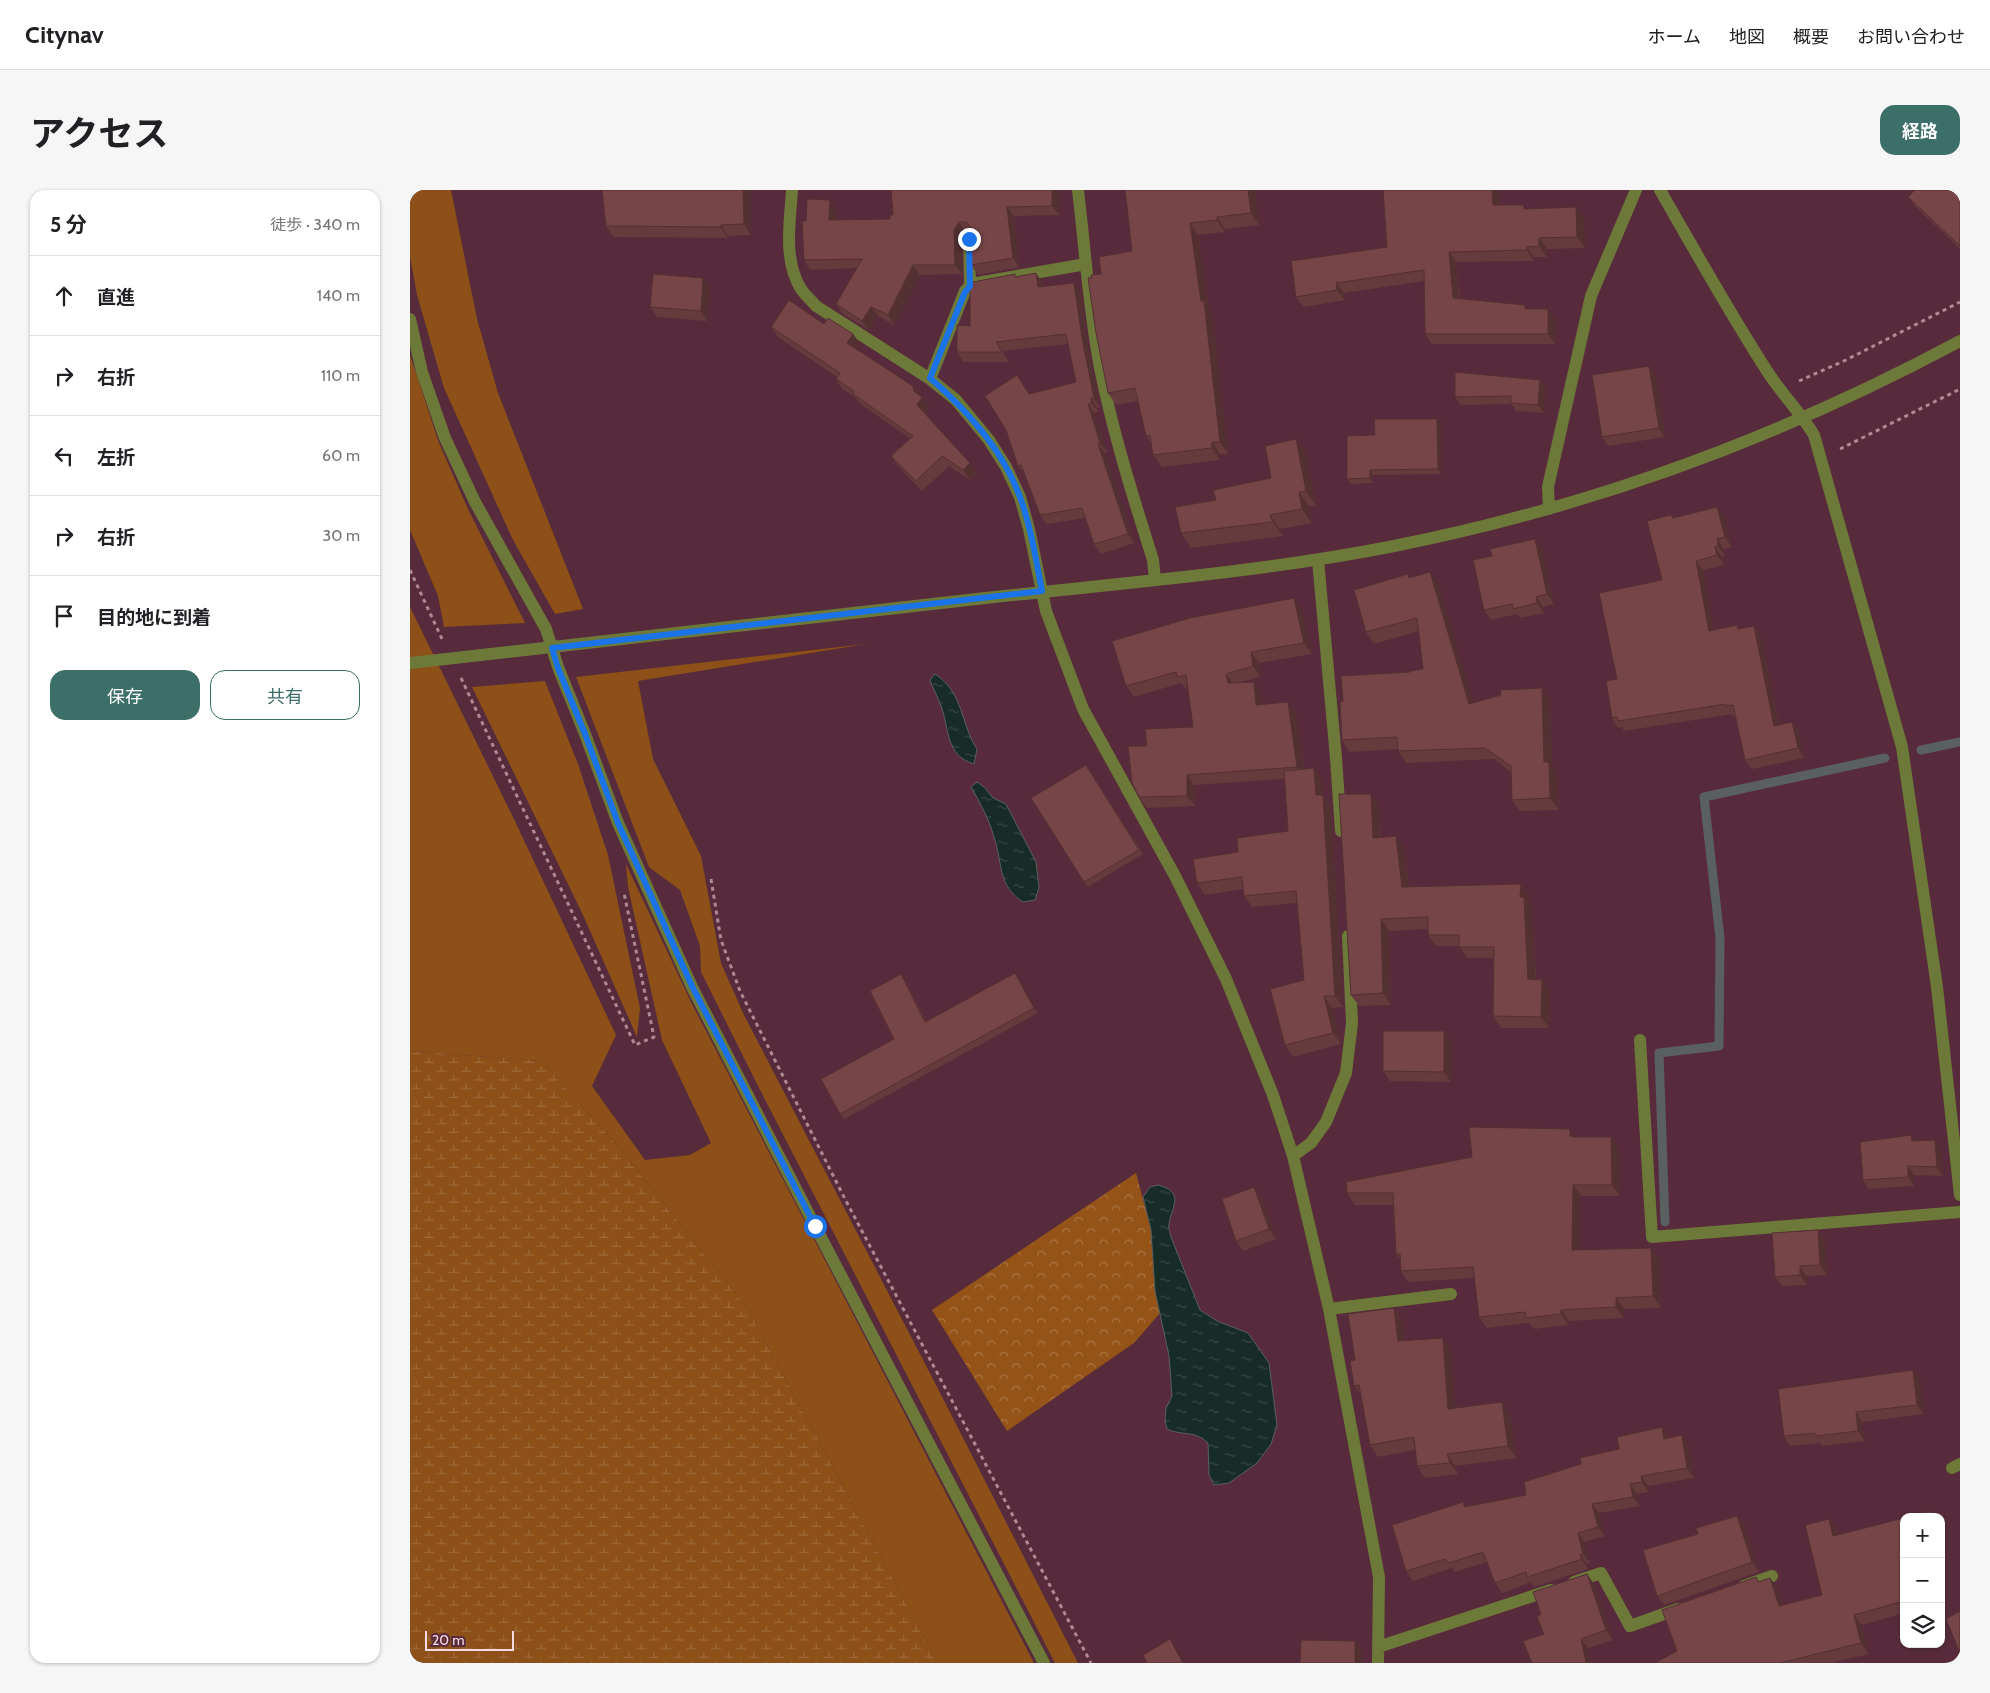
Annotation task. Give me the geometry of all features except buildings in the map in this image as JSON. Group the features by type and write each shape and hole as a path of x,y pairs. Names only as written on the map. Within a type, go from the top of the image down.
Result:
{"street":[{"path":"792,190 789,240 790,258 794,276 802,290 816,306 930,378 956,400 989,440 1006,467 1020,497 1029,529 1046,611 1083,710 1175,876 1226,979 1273,1095 1294,1156 1329,1309 1379,1577 1378,1663"},
{"path":"1078,190 1100,368 1117,437 1152,560 1155,580"},
{"path":"1549,509 1548,487 1591,296 1636,190"},
{"path":"1660,190 1747,340 1779,389 1804,418 1814,435 1902,747 1937,986 1960,1195"},
{"path":"969,239 970,286"},
{"path":"930,378 965,292 970,286 977,282 1086,264"},
{"path":"410,319 422,372 445,438 475,502 546,629 558,668 618,823 692,986 815,1226 1044,1663"},
{"path":"410,663 1042,591 1155,580 1318,560 1442,536 1549,509 1644,480 1727,449 1804,418 1960,341"},
{"path":"1318,560 1342,847"},
{"path":"1294,1156 1311,1143 1326,1122 1346,1073 1352,1023 1347,926"},
{"path":"1640,1040 1652,1237 1960,1212"},
{"path":"1329,1309 1451,1294"},
{"path":"1378,1648 1601,1573 1630,1626 1692,1604"},
{"path":"1728,1592 1772,1576"}],"path":[{"path":"1779,389 1846,360 1960,302"},
{"path":"1821,459 1960,389"},
{"path":"410,570 443,642"},
{"path":"460,678 635,1045 654,1037 622,885"},
{"path":"711,879 721,940 740,992 850,1208 1091,1663"}],"green space":[{"path":"410,190 451,190 477,319 498,393 583,609 555,614 513,540 444,388 417,295 410,256"},
{"path":"410,355 439,443 468,509 525,623 444,627 438,596 410,530"},
{"path":"410,607 512,815 616,1035 592,1086 645,1160 690,1155 711,1143 662,1040 628,887 626,864 692,1004 1034,1663 938,1663 748,1309 621,1150 542,1061 410,1051"},
{"path":"866,644 638,681 653,759 701,856 721,963 744,1015 1078,1663 1055,1663 757,1084 701,972 700,946 680,890 649,867 576,677"},
{"path":"545,681 578,764 608,855 640,1008 637,1037 583,915 472,687"},
{"path":"410,1051 542,1061 621,1150 748,1309 938,1663 410,1663"},
{"path":"1136,1173 1151,1230 1155,1291 1160,1313 1134,1343 1007,1431 932,1310"}],"water":[{"path":"935,674 957,699 967,729 977,749 974,764 958,755 953,748 941,706 930,680"},
{"path":"977,782 993,798 1006,804 1036,862 1039,887 1035,900 1023,902 1009,888 1005,881 992,830 971,787"},
{"path":"1158,1185 1167,1188 1174,1196 1175,1201 1169,1230 1200,1310 1217,1321 1248,1333 1269,1363 1277,1425 1271,1444 1257,1463 1229,1483 1214,1485 1209,1475 1208,1443 1198,1436 1167,1429 1165,1421 1166,1408 1172,1396 1169,1356 1155,1291 1151,1230 1143,1197 1150,1187"}],"waterway":[{"path":"1921,750 1960,742"},
{"path":"1665,1222 1659,1053 1719,1046 1720,938 1704,797 1885,758"}],"route":[{"path":"815,1226 692,986 618,823 552,648 1042,591 1020,497 1006,467 989,440 956,400 930,378 965,292 970,286 969,239"}]}
